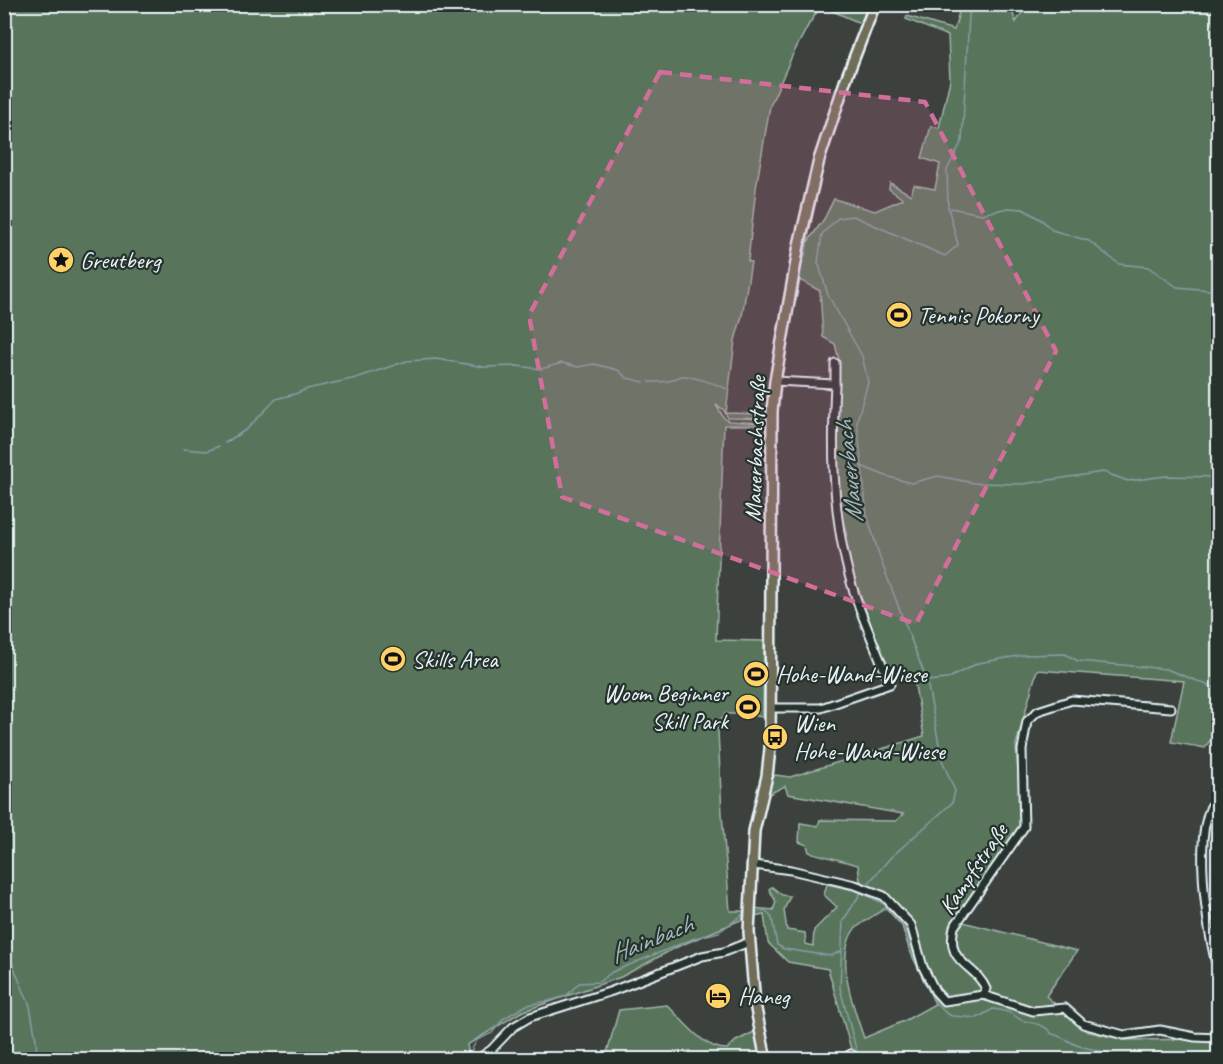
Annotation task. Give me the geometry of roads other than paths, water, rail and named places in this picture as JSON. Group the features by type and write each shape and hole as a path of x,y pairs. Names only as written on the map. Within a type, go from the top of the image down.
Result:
{"main road":[{"name":"Mauerbachstraße","path":"749,942 755,822 767,776 769,757 772,411 775,381 799,245 819,160 846,79 875,4"},
{"path":"749,942 755,1004 766,1059"}],"street":[{"path":"770,708 820,708 890,684 846,564 832,455 835,363"},
{"path":"775,381 835,384"},
{"name":"Kampfstraße","path":"983,995 986,989 982,981 966,968 955,952 951,939 954,927 1024,827 1022,750 1027,721 1038,711 1072,700 1171,708"},
{"path":"1218,797 1207,818 1203,855 1208,921 1218,971"},
{"path":"754,865 791,870 855,885 884,896 910,925 923,967 935,991 944,1001 983,995 1033,1011 1065,1008 1083,1024 1124,1035 1160,1030 1196,1037 1218,1038"},
{"path":"478,1058 491,1050 513,1027 530,1017 612,991 702,956 731,950 749,942"},
{"path":"832,1059 851,1054"}],"waterway":[{"name":"Mauerbach","path":"867,885 890,858 952,803 955,791 942,760 927,681 881,561 867,515 857,421 868,382 862,356 828,295 818,262 822,234 838,218 853,216 945,256 958,245 948,207 947,170 962,141 971,4"},
{"path":"950,208 982,214 1008,208 1023,209 1043,221 1052,230 1089,241 1119,264 1148,267 1177,287 1210,290"},
{"path":"225,443 247,429 276,399 307,389 356,378 407,361 436,359 484,367 517,366 541,369 562,363 578,367 594,364 618,370 627,378 644,382"},
{"path":"773,369 774,361"},
{"path":"649,382 670,381 686,376 727,389"},
{"path":"183,449 207,451 219,446"},
{"path":"861,466 911,483 938,476 974,483 1023,484 1103,472 1128,481 1166,476 1218,477"},
{"path":"927,681 947,679 978,663 1024,655 1065,654 1078,661 1166,669 1218,689"},
{"name":"Mauerbach","path":"859,1060 840,988 843,921 862,891"},
{"path":"862,893 884,904 904,926 911,949 935,1002 946,1013 952,1016 977,1018 993,1009 1005,1011 1021,1020 1042,1026 1052,1034 1079,1046 1132,1060"},
{"name":"Hainbach","path":"755,913 765,910 772,918 777,945 784,949 831,956 841,951"},
{"name":"Hainbach","path":"472,1060 472,1049 477,1040 492,1033 503,1019 527,1005 566,996 579,983 599,982 612,972 695,938 719,932 742,915 747,914"},
{"path":"4,951 8,954 30,1006 37,1060"},
{"path":"1140,1060 1149,1057 1155,1060"}],"place":[{"name":"Greutberg","path":"61,260"},
{"name":"Tennis Pokorny","path":"899,315"},
{"name":"Skills Area","path":"393,659"},
{"name":"Hohe-Wand-Wiese","path":"756,674"},
{"name":"Woom Beginner Skill Park","path":"748,707"},
{"name":"Wien Hohe-Wand-Wiese","path":"775,737"},
{"name":"Haneg","path":"718,996"}]}
